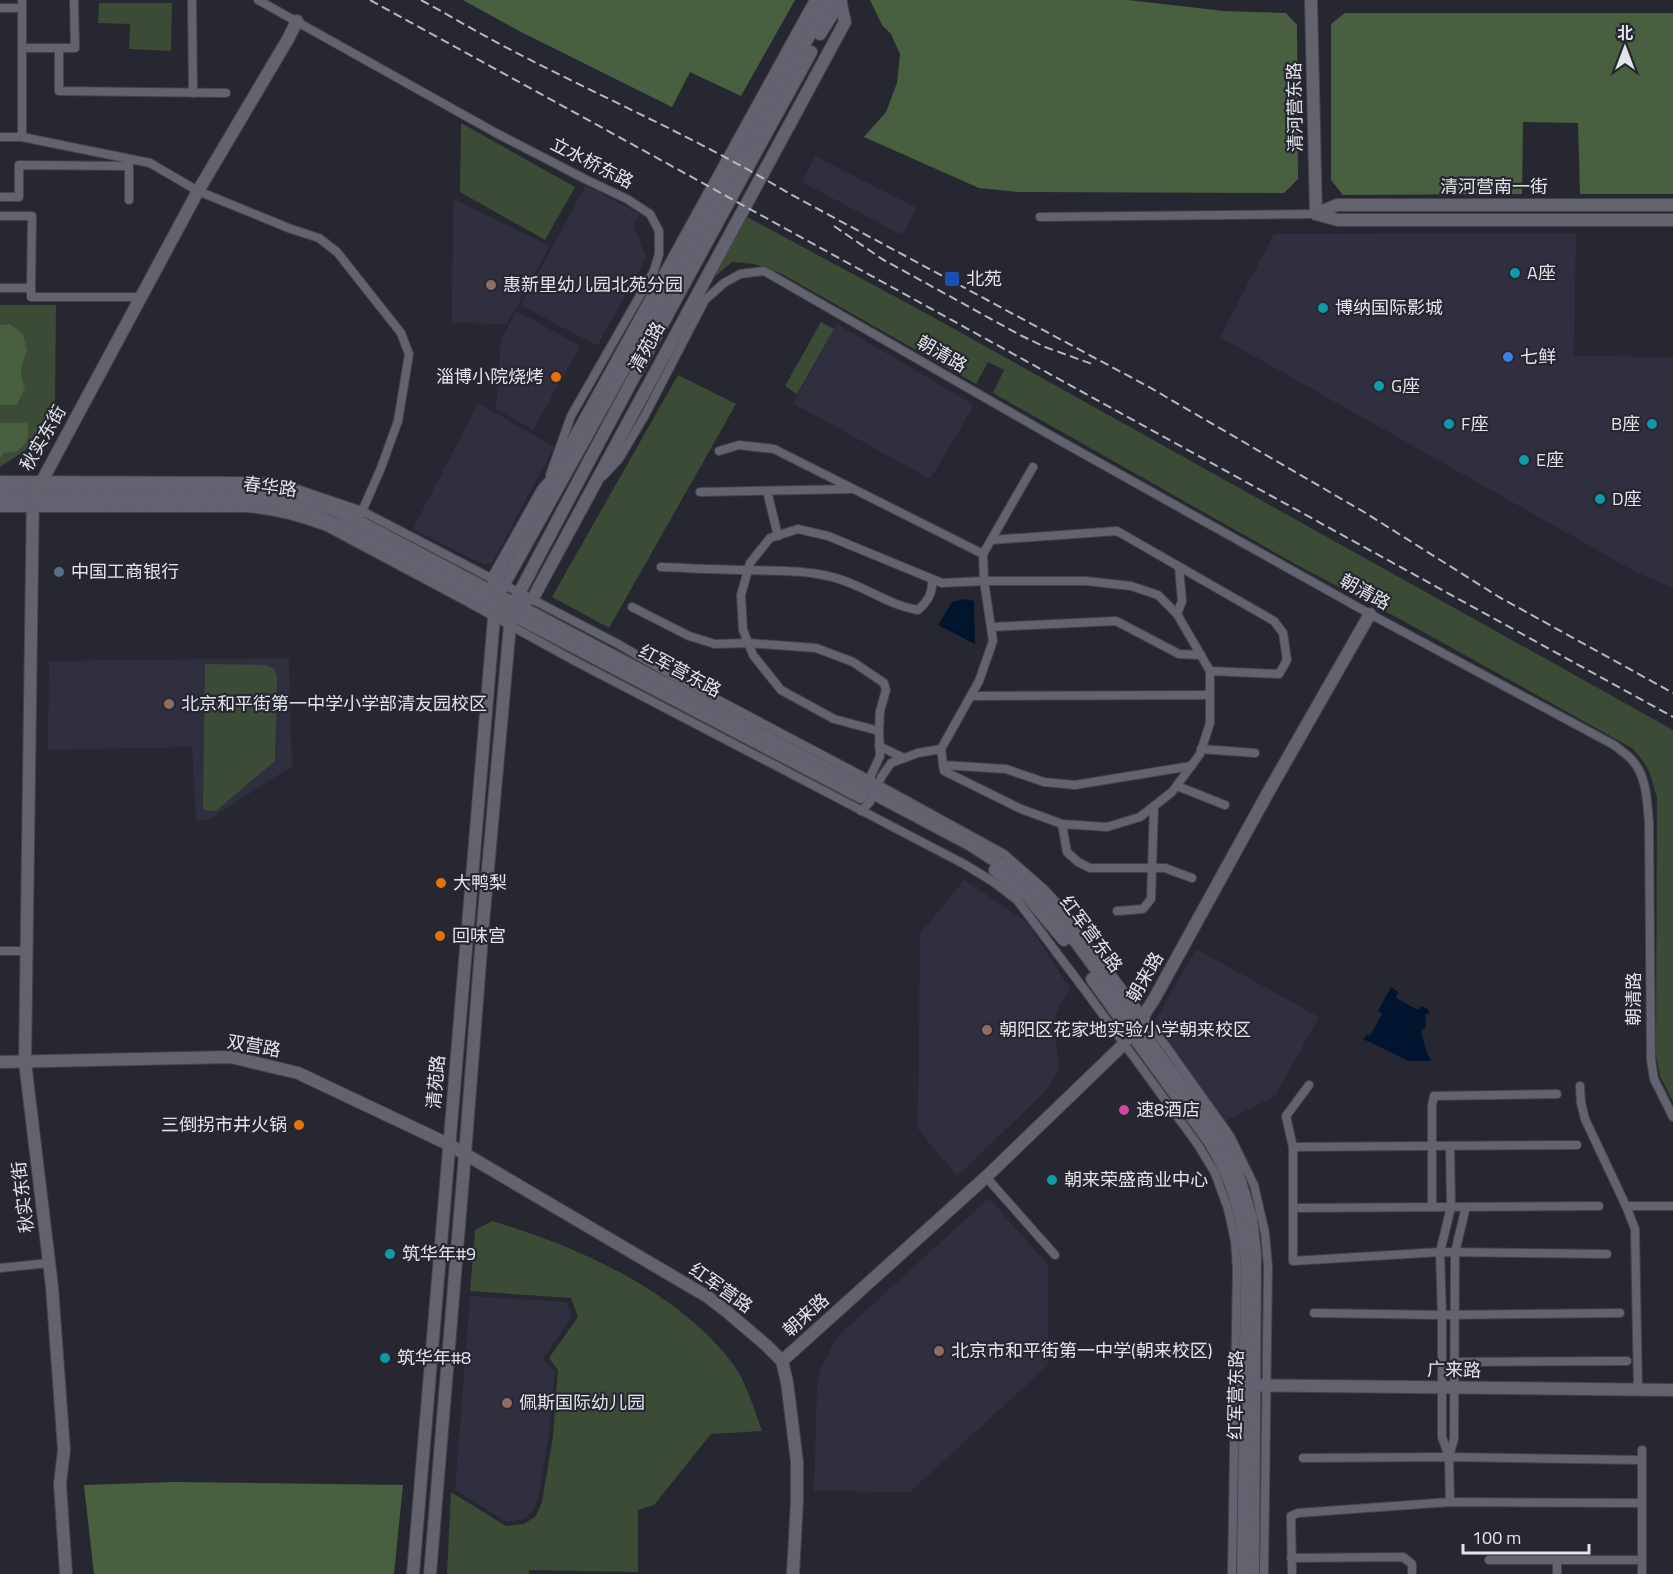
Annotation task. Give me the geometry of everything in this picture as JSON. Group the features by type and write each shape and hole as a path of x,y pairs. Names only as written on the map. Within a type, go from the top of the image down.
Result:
{"street":[{"path":"22,48 75,48 74,0"},
{"path":"192,0 193,93"},
{"name":"立水桥东路","path":"258,0 496,133 627,198 651,214 659,231 660,254 654,271 571,416 549,474 550,481"},
{"name":"清苑路","path":"413,1574 448,1144 497,596 543,490 816,0"},
{"name":"清苑路","path":"497,596 829,0"},
{"name":"清苑路","path":"531,599 844,22 840,0"},
{"name":"清苑路","path":"430,1574 483,924 514,609 553,527 725,206 840,0"},
{"name":"清河营东路","path":"1311,0 1316,214"},
{"path":"0,8 22,4 22,137"},
{"name":"秋实东街","path":"66,1574 60,1483 64,1450 49,1263 25,1062 35,495 198,191 297,21"},
{"path":"59,48 59,91 226,93"},
{"path":"0,137 22,137 129,162"},
{"path":"129,162 129,200"},
{"path":"0,197 19,197 19,165 150,163 198,191 319,238 337,252 401,333 409,354 398,421 360,516"},
{"name":"清河营南一街","path":"1316,214 1337,205 1673,205"},
{"name":"清河营南一街","path":"1040,217 1316,214 1338,220 1673,220"},
{"path":"0,216 32,216 31,297 141,297"},
{"name":"朝清路","path":"591,489 620,459 705,300 724,283 740,274 764,271 1370,615 1604,740 1632,759 1647,792 1651,1060 1654,1079 1673,1118"},
{"path":"0,288 31,288"},
{"path":"718,451 739,445 774,449 983,554"},
{"path":"879,731 834,719 781,690 753,655 743,630 741,596 750,563 770,538 798,529 828,536 942,583 984,580 1086,580 1131,586 1158,596 1177,614 1210,671 1210,723 1200,754 1172,792 1140,817 1107,827 1062,824 1021,809 944,771 941,749 979,681 993,641 984,580 983,554 1033,467"},
{"path":"0,480 35,495"},
{"path":"546,509 550,481"},
{"name":"春华路","path":"0,489 35,495 256,501 300,508 497,596"},
{"path":"553,527 591,489"},
{"path":"700,492 854,489"},
{"name":"春华路","path":"0,501 35,495 264,490 285,494 360,516 497,596"},
{"path":"767,491 778,536"},
{"path":"0,508 35,495"},
{"path":"991,540 1117,531 1274,621 1283,633 1287,660 1279,674 1210,671"},
{"path":"661,567 797,570 834,577 904,608 918,610 928,601 933,588 932,579"},
{"path":"1177,614 1182,601 1179,567"},
{"path":"497,596 573,660 868,794"},
{"name":"红军营东路","path":"497,596 514,609 868,794 971,845 1005,867 1035,891 1062,923 1134,1030 1219,1136 1235,1167 1251,1218 1255,1254 1244,1385 1244,1574"},
{"path":"514,609 531,599 618,644 719,701 868,794 964,864 992,881 1017,900 1224,1126 1254,1185 1265,1233 1268,1267 1264,1574"},
{"path":"632,607 689,636 715,644 748,643 816,648 853,662 884,683 885,690 880,711 880,756 868,794"},
{"name":"朝来路","path":"782,1361 986,1177 1134,1030 1153,1001 1270,789 1370,615"},
{"path":"991,627 1116,621 1179,654 1201,655"},
{"path":"971,696 1210,695"},
{"path":"879,746 904,758"},
{"path":"868,794 891,763 918,753 941,749"},
{"path":"1202,749 1255,753"},
{"path":"943,765 1006,769 1044,782 1076,785 1191,766"},
{"path":"1177,786 1225,805"},
{"path":"1117,911 1143,909 1152,899 1154,806"},
{"path":"1062,824 1067,852 1078,862 1090,868 1165,868 1192,878"},
{"path":"0,951 26,951"},
{"path":"1134,1030 1215,1173 1228,1209 1235,1241 1244,1385 1232,1574"},
{"name":"双营路","path":"0,1062 231,1057 298,1073 448,1144"},
{"path":"1309,1085 1286,1116 1293,1147 1293,1261 1440,1252 1607,1254"},
{"path":"1580,1086 1585,1119 1635,1229 1638,1390"},
{"path":"1432,1207 1432,1105 1434,1095 1557,1094"},
{"name":"红军营路","path":"448,1144 708,1297 742,1324 782,1361"},
{"path":"1293,1147 1577,1145"},
{"path":"1450,1146 1451,1207 1440,1252 1442,1315 1454,1439 1449,1457 1450,1502"},
{"path":"986,1177 1055,1255"},
{"path":"1293,1208 1599,1206"},
{"path":"1626,1206 1673,1206"},
{"path":"1449,1457 1442,1437 1448,1388 1455,1362 1455,1252 1466,1207"},
{"path":"0,1268 49,1263"},
{"path":"1314,1313 1442,1315 1620,1313"},
{"path":"1455,1362 1627,1360"},
{"path":"782,1361 787,1382 797,1462 792,1574"},
{"name":"红军营东路","path":"1244,1385 1253,1574"},
{"name":"广来路","path":"1244,1385 1673,1390"},
{"path":"1642,1450 1642,1574"},
{"path":"1303,1458 1449,1457 1642,1460"},
{"path":"1292,1574 1291,1516 1298,1513 1450,1502 1642,1503"},
{"path":"1292,1558 1403,1557 1412,1564 1412,1574"},
{"path":"1489,1560 1642,1560"},
{"path":"1557,1560 1557,1574"}],"shaded area":[{"path":"815,156 917,208 902,235 802,182"},
{"path":"586,185 639,214 634,225 646,258 597,346 521,305"},
{"name":"惠新里幼儿园北苑分园","path":"453,199 550,246 507,324 452,323"},
{"path":"1576,233 1574,356 1673,357 1673,588 1636,572 1220,337 1274,234"},
{"path":"517,311 580,346 533,430 496,409 501,339"},
{"path":"837,324 974,405 930,479 793,403"},
{"path":"478,403 554,447 492,563 483,564 413,529"},
{"path":"965,599 974,601 975,644 938,625 952,602"},
{"name":"北京和平街第一中学小学部清友园校区","path":"289,658 292,766 210,819 196,822 192,747 48,750 49,661"},
{"name":"朝阳区花家地实验小学朝来校区","path":"964,880 1027,922 1070,989 1054,1021 1060,1068 1047,1090 957,1176 918,1129 920,934"},
{"path":"1196,949 1319,1017 1275,1096 1223,1122 1154,1023"},
{"path":"1391,987 1398,992 1396,998 1418,1010 1421,1006 1428,1009 1429,1014 1425,1014 1426,1025 1422,1032 1423,1041 1432,1061 1409,1061 1363,1039 1367,1035 1370,1036 1382,1014 1378,1011"},
{"name":"北京市和平街第一中学(朝来校区)","path":"989,1198 1048,1265 1048,1365 910,1492 814,1491 817,1385 821,1368 837,1337"},
{"name":"佩斯国际幼儿园","path":"470,1296 567,1302 572,1316 543,1359 555,1371 549,1435 538,1499 532,1512 524,1519 507,1522 455,1490"}],"green space":[{"path":"463,0 795,0 741,96 690,72 672,107 521,32"},
{"path":"870,0 1128,0 1224,11 1286,13 1297,25 1298,179 1284,193 1019,192 979,188 864,137 886,112 897,83 900,54 891,34 882,25"},
{"path":"99,3 172,3 171,51 129,49 130,24 98,23"},
{"path":"1345,13 1673,13 1673,194 1580,194 1578,123 1523,122 1522,194 1343,195 1331,180 1331,24"},
{"path":"461,123 575,187 545,240 460,192"},
{"path":"747,217 931,316 1673,730 1673,1102 1660,1076 1656,1056 1657,798 1649,771 1632,748 1398,618 1297,565 993,393 1004,370 988,362 976,384 782,274 754,264 732,262 710,281"},
{"path":"0,305 56,305 55,400 32,446 0,467"},
{"path":"821,322 834,329 797,394 785,386"},
{"path":"10,324 23,334 27,351 21,369 25,387 17,405 0,405 0,325"},
{"path":"678,375 736,404 609,628 552,597"},
{"path":"0,423 27,423 28,431 22,448 4,453 0,458"},
{"path":"205,664 266,665 274,669 277,676 275,761 216,811 203,810"},
{"path":"492,1221 525,1231 591,1258 655,1293 684,1314 710,1338 733,1364 749,1396 762,1431 711,1434 654,1505 638,1510 638,1572 529,1570 529,1574 447,1574 451,1492 506,1526 524,1524 536,1516 542,1502 553,1437 558,1370 549,1358 578,1317 571,1298 470,1291 475,1230"},
{"path":"173,1482 403,1485 394,1574 94,1574 84,1485"}],"railway":[{"path":"370,0 1673,717"},
{"path":"421,0 513,51 756,174 1149,387 1364,512 1499,597 1673,693"},
{"path":"834,226 882,259 1022,336 1092,364"}],"place":[{"name":"A座","path":"1515,273"},
{"name":"北苑","path":"952,279"},
{"name":"惠新里幼儿园北苑分园","path":"491,285"},
{"name":"博纳国际影城","path":"1323,308"},
{"name":"七鲜","path":"1508,357"},
{"name":"淄博小院烧烤","path":"556,377"},
{"name":"G座","path":"1379,386"},
{"name":"F座","path":"1449,424"},
{"name":"B座","path":"1652,424"},
{"name":"E座","path":"1524,460"},
{"name":"D座","path":"1600,499"},
{"name":"中国工商银行","path":"59,572"},
{"name":"北京和平街第一中学小学部清友园校区","path":"169,704"},
{"name":"大鸭梨","path":"441,883"},
{"name":"回味宫","path":"440,936"},
{"name":"朝阳区花家地实验小学朝来校区","path":"987,1030"},
{"name":"速8酒店","path":"1124,1110"},
{"name":"三倒拐市井火锅","path":"299,1125"},
{"name":"朝来荣盛商业中心","path":"1052,1180"},
{"name":"筑华年#9","path":"390,1254"},
{"name":"北京市和平街第一中学(朝来校区)","path":"939,1351"},
{"name":"筑华年#8","path":"385,1358"},
{"name":"佩斯国际幼儿园","path":"507,1403"}]}
